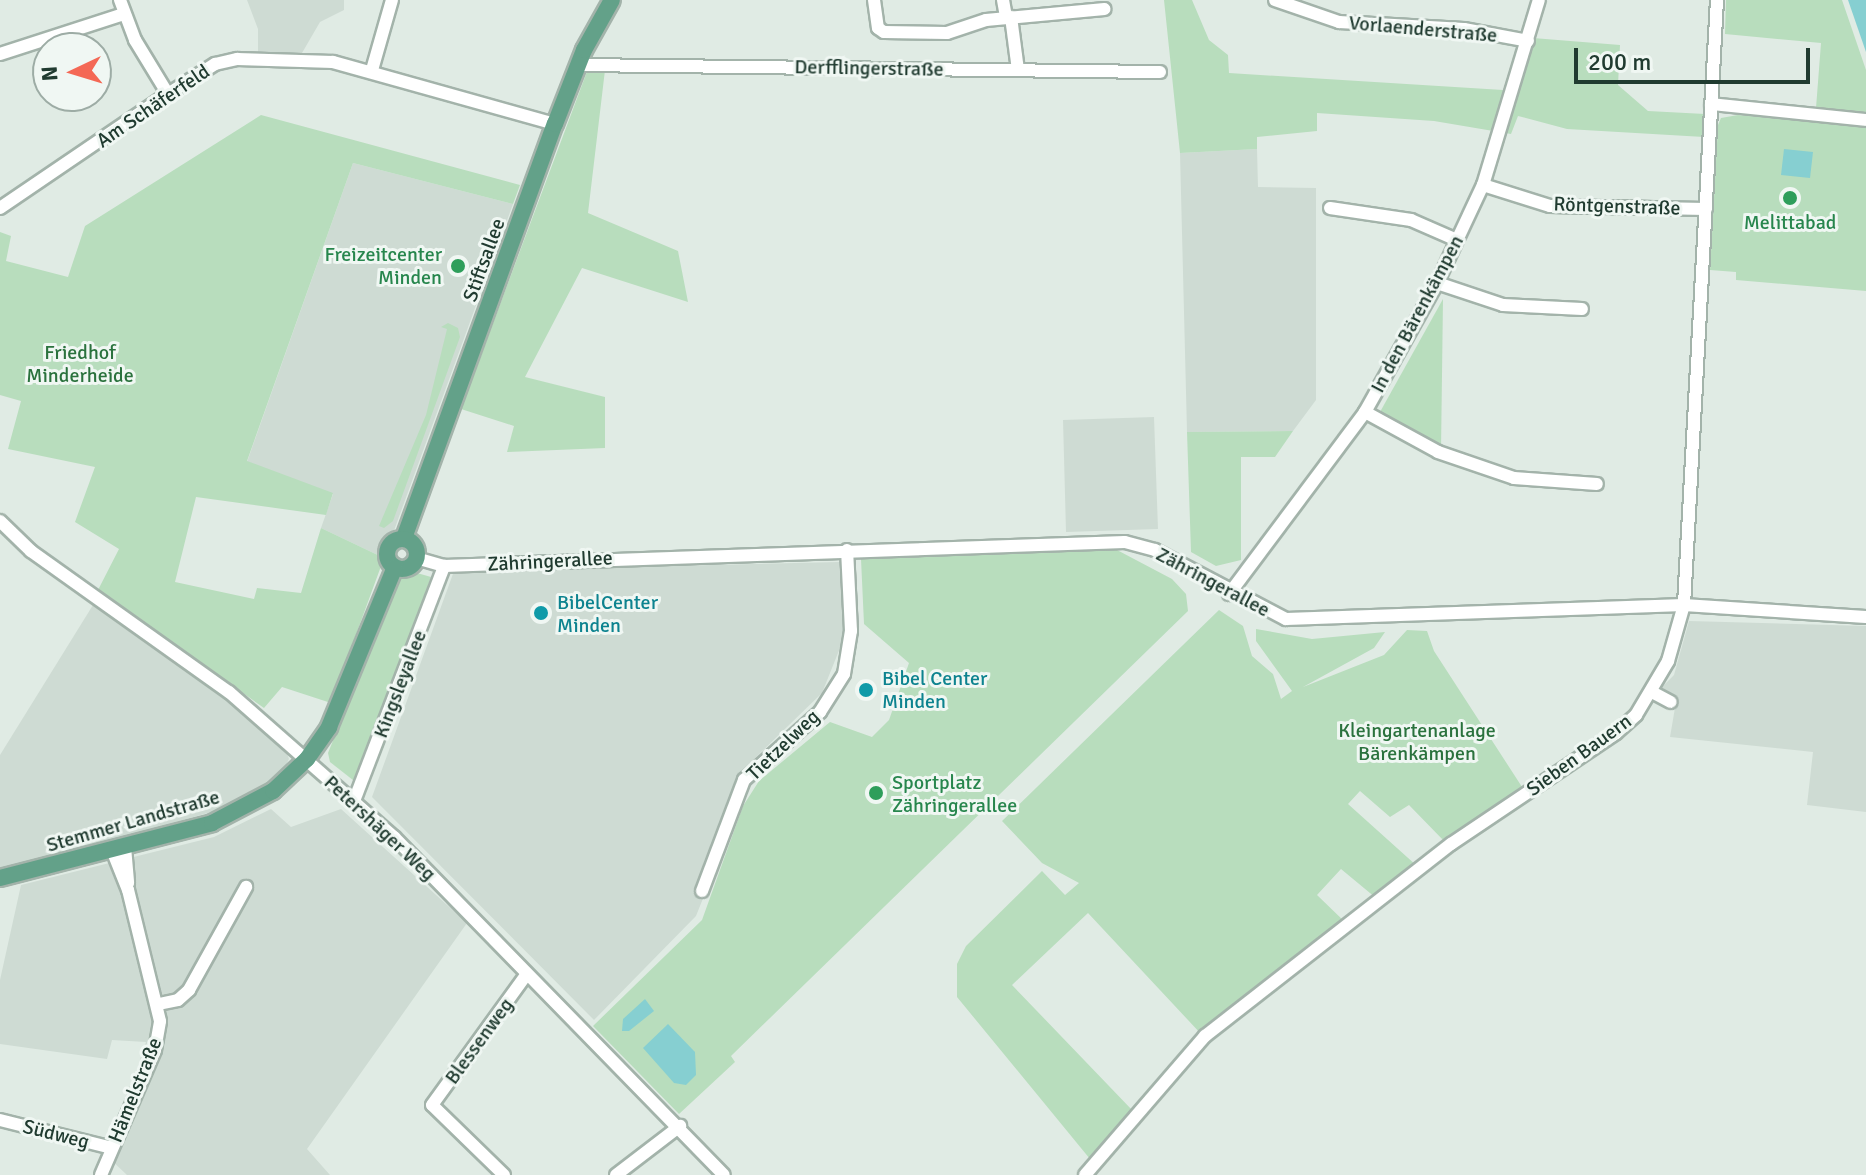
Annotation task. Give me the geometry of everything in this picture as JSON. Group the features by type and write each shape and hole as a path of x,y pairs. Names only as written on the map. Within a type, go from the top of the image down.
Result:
{"main road":[{"name":"Stiftsallee","path":"404,538 555,124 578,65 612,0"},
{"path":"307,759 344,697 395,567 388,547 404,538 415,546 416,558 408,568 395,567"},
{"name":"Stemmer Landstraße","path":"0,878 223,819 273,791 307,759"}],"street":[{"path":"120,0 124,14 168,94"},
{"path":"372,70 392,0"},
{"path":"874,0 878,28 884,32 947,33 1008,17 1104,9"},
{"path":"1003,0 1018,70"},
{"name":"Vorlaenderstraße","path":"1275,0 1339,22 1464,29 1528,41"},
{"name":"In den Bärenkämpen","path":"1229,594 1365,412 1437,283 1483,185 1539,0"},
{"name":"Sieben Bauern","path":"1085,1175 1205,1036 1451,844 1616,733 1652,692 1668,661 1684,605 1717,0"},
{"path":"0,54 124,14"},
{"name":"Am Schäferfeld","path":"0,208 215,64 237,59 317,60 372,70 555,124"},
{"name":"Derfflingerstraße","path":"578,65 1160,72"},
{"path":"1711,104 1866,120"},
{"name":"Röntgenstraße","path":"1483,185 1550,206 1706,209"},
{"path":"1330,208 1400,217 1457,240"},
{"path":"1437,283 1503,305 1582,309"},
{"path":"1365,412 1438,452 1514,478 1597,484"},
{"name":"Petershäger Weg","path":"0,521 31,551 170,647 354,801 680,1126 724,1175"},
{"name":"Zähringerallee","path":"416,558 444,566 1125,542 1155,550 1267,613 1309,620 1684,605 1866,617"},
{"name":"Tietzelweg","path":"702,891 744,780 820,712 844,674 851,631 847,550"},
{"name":"Kingsleyallee","path":"354,801 444,566"},
{"path":"1652,692 1671,702"},
{"name":"Hämelstraße","path":"106,1172 112,1148 155,1050 159,1004 118,848"},
{"path":"159,1004 178,1000 189,990 246,887"},
{"name":"Blessenweg","path":"504,1175 432,1105 527,974"},
{"name":"Südweg","path":"0,1120 112,1148"},
{"path":"616,1175 680,1126"}],"shaded area":[{"path":"247,0 344,0 344,10 320,22 302,53 258,53 258,29"},
{"path":"1257,149 1258,187 1316,188 1316,400 1293,431 1187,432 1180,153"},
{"path":"353,163 513,204 384,558 321,528 333,494 247,462"},
{"path":"1154,417 1158,529 1066,532 1063,420"},
{"path":"840,562 844,638 822,693 751,762 746,791 696,916 594,1020 372,797 454,571"},
{"path":"93,605 190,666 284,746 289,759 283,771 243,803 0,872 0,755"},
{"path":"1689,621 1866,626 1866,812 1807,805 1813,752 1670,737 1676,702 1662,687 1674,675"},
{"path":"271,809 291,827 341,809 467,923 307,1149 330,1175 127,1175 108,1157 146,1042 112,1040 107,1059 0,1044 0,980 21,885 214,837"}],"green space":[{"path":"1164,0 1192,0 1209,40 1228,55 1229,73 1519,91 1533,38 1620,45 1618,85 1648,111 1705,114 1704,137 1567,129 1518,116 1511,134 1434,121 1317,113 1317,131 1257,137 1257,149 1180,153"},
{"path":"1726,0 1842,0 1866,70 1866,114 1816,108 1821,43 1725,34"},
{"path":"588,69 605,70 588,213 678,251 688,302 582,268 525,377 605,397 605,448 507,452 514,426 461,409"},
{"name":"Friedhof Minderheide","path":"261,115 520,185 513,204 353,163 247,461 333,493 326,515 196,497 175,582 254,599 257,588 301,593 321,528 384,558 331,703 282,687 264,708 98,590 119,549 75,522 95,467 8,449 21,401 0,395 0,232 11,236 6,261 68,277 85,226"},
{"name":"Melittabad","path":"1738,115 1866,126 1866,291 1736,280 1736,272 1710,270 1718,125 1721,118"},
{"path":"1443,299 1441,451 1380,412"},
{"path":"448,323 458,328 460,337 393,521 384,528 379,526 426,415 447,329 441,327"},
{"path":"1293,431 1275,457 1241,457 1241,560 1216,566 1191,552 1187,432"},
{"name":"Sportplatz Zähringerallee","path":"1117,550 1172,579 1186,594 1188,611 731,1056 735,1062 679,1114 593,1026 702,920 743,806 759,781 830,722 872,737 889,720 909,663 864,624 861,559"},
{"path":"417,573 431,577 358,784 330,762 328,753 398,580"},
{"name":"Kleingartenanlage Bärenkämpen","path":"1219,610 1243,626 1252,656 1273,674 1281,699 1292,691 1256,641 1256,629 1312,639 1385,632 1374,648 1303,687 1384,655 1407,630 1427,631 1434,651 1524,790 1444,841 1409,805 1390,817 1360,791 1348,804 1417,866 1376,898 1341,869 1317,895 1346,923 1202,1035 1088,913 1012,985 1133,1111 1090,1159 957,997 957,964 966,946 1042,871 1065,895 1079,883 1042,863 1002,821"}],"water":[{"path":"1848,0 1866,0 1866,52"},
{"path":"1784,149 1813,152 1810,178 1781,175"},
{"path":"645,999 654,1011 629,1031 622,1031 623,1019"},
{"path":"668,1024 695,1052 696,1075 686,1085 674,1083 643,1048"}],"place":[{"name":"Melittabad","path":"1790,198"},
{"name":"Freizeitcenter Minden","path":"458,266"},
{"name":"BibelCenter Minden","path":"541,613"},
{"name":"Bibel Center Minden","path":"866,690"},
{"name":"Sportplatz Zähringerallee","path":"876,793"}]}
